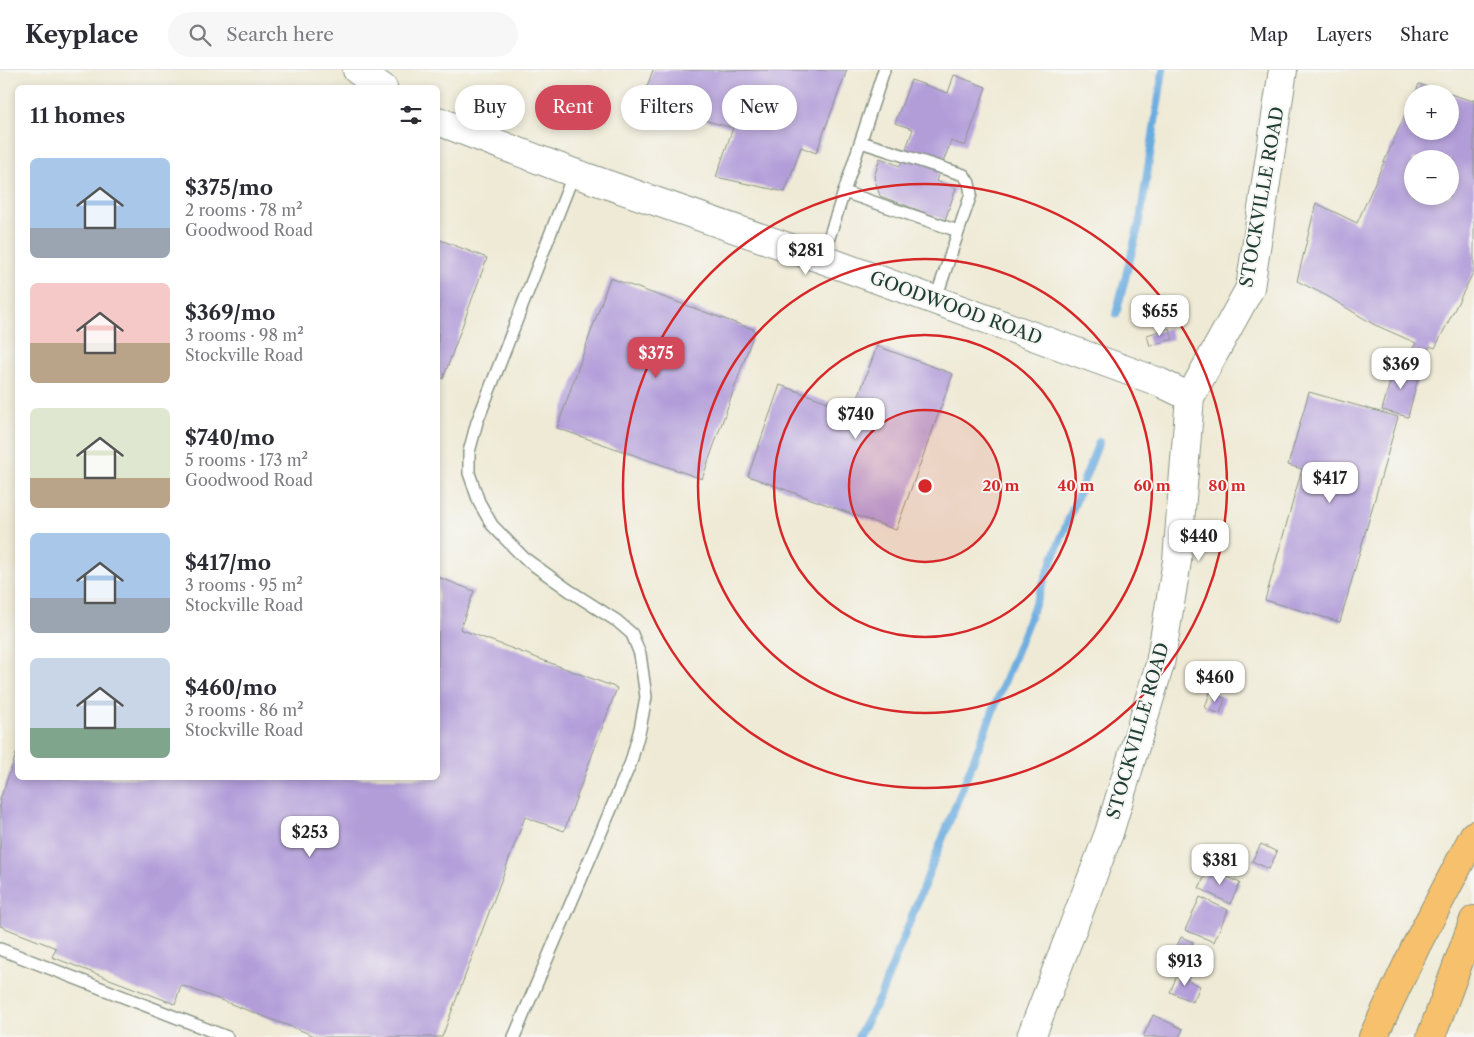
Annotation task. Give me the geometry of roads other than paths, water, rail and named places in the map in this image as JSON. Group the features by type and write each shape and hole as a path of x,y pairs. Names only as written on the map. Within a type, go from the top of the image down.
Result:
{"highway":[{"path":"1373,1037 1416,946 1474,835"},
{"path":"1430,1037 1474,920"}],"street":[{"path":"356,70 378,85"},
{"name":"STOCKVILLE ROAD","path":"1031,1037 1109,833 1160,664 1178,561 1190,397 1250,288 1283,70"},
{"name":"GOODWOOD ROAD","path":"440,121 574,173 822,259 1159,382 1190,397"}],"lane":[{"path":"822,259 884,70"},
{"path":"861,142 964,176 969,183 971,194 935,300"},
{"path":"514,1037 631,762 646,697 640,654 632,634 617,621 570,591 524,558 492,525 479,502 469,473 469,452 477,422 574,173"},
{"path":"844,192 958,231"},
{"path":"0,949 227,1037"}],"waterway":[{"path":"1116,314 1140,220 1163,70"},
{"path":"858,1037 880,997 1099,442"}]}
